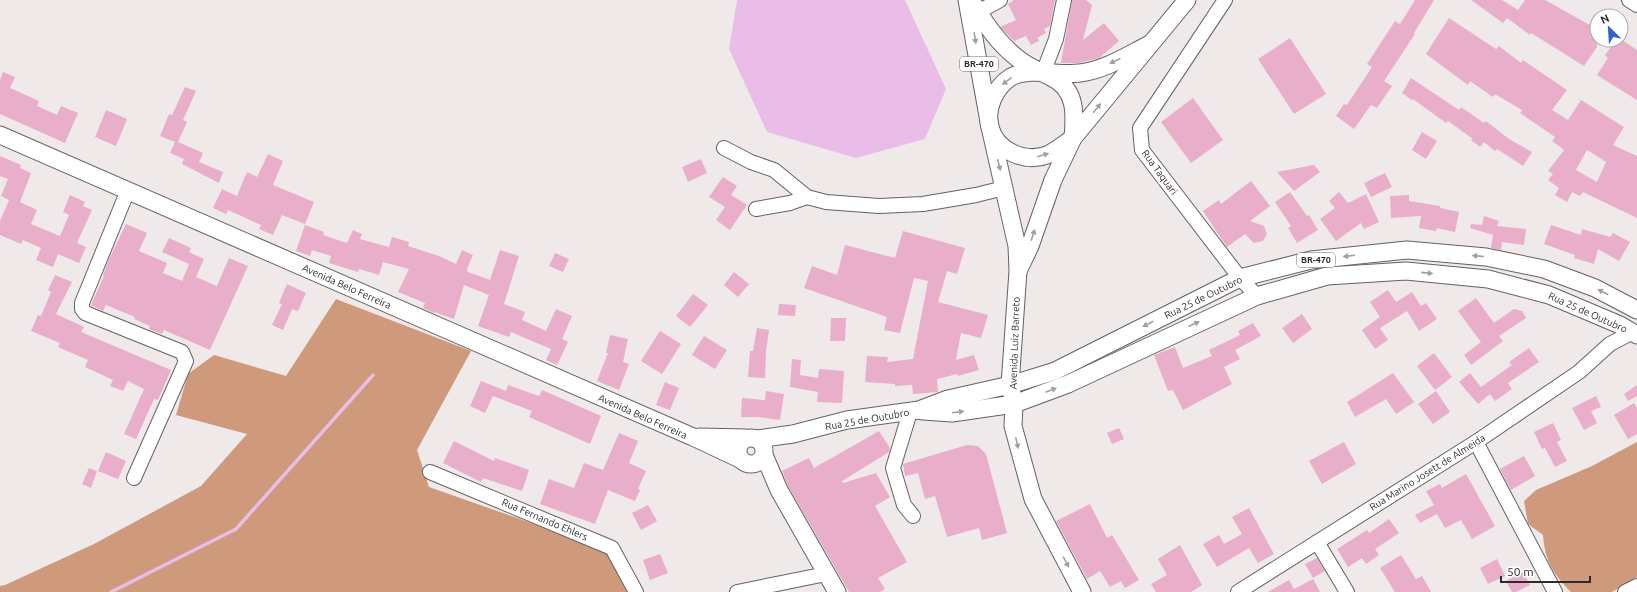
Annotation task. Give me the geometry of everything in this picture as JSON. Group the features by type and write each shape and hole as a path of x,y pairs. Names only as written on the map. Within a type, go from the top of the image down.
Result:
{"main road":[{"path":"1150,44 1098,70 1080,73 1023,73 1010,78 1003,84 992,100 990,109 990,127 1001,145 1017,155 1026,157 1047,155 1072,138 1150,44 1186,0"},
{"name":"BR-470","path":"972,4 1002,45 1018,59 1060,82 1071,96 1075,115 1072,138 1053,180 1030,246 1018,271"},
{"name":"BR-470","path":"972,4 990,127 1016,246 1018,271"},
{"name":"Avenida Belo Ferreira","path":"0,135 693,437 745,462 779,490"},
{"path":"1406,271 1407,250"},
{"name":"Rua 25 de Outubro","path":"914,411 948,399 1010,385 1055,370 1240,278 1311,260 1407,250 1486,257 1544,269 1635,304"},
{"name":"Avenida Luiz Barreto","path":"1018,271 1010,385 1014,404 1013,426 1033,499 1082,592"},
{"name":"Rua 25 de Outubro","path":"745,462 758,462 758,446 793,434 847,420 914,411 952,413 1014,404 1068,384 1257,296 1327,276 1406,271 1488,279 1542,293 1632,330"},
{"path":"1632,330 1635,304"},
{"name":"Avenida Belo Ferreira","path":"693,437 758,446 779,490 837,592"},
{"path":"745,462 738,455 738,448 758,446"}],"street":[{"path":"972,4 1000,0"},
{"path":"1043,74 1056,39 1064,0"},
{"name":"Rua Taquari","path":"1226,0 1140,128 1142,150 1240,278 1257,296"},
{"path":"1629,0 1637,5"},
{"path":"724,148 751,162 774,170 807,197 826,202 879,206 923,204 976,195 1004,188"},
{"path":"128,190 82,303 82,309 85,313 182,352 186,361 134,478"},
{"path":"756,209 790,203 807,197"},
{"name":"Rua Marino Josett de Almeida","path":"1238,592 1476,442 1579,372 1610,344 1632,330"},
{"path":"913,516 904,505 893,468 914,411"},
{"path":"1476,442 1555,592"},
{"name":"Rua Fernando Ehlers","path":"430,472 582,534 612,548 636,592"},
{"path":"1317,542 1347,592"},
{"path":"737,592 826,574"},
{"path":"1625,592 1637,586"}],"shaded area":[{"path":"737,0 905,0 946,89 925,139 856,158 767,132 729,49"},
{"path":"336,299 471,351 417,450 429,487 605,549 627,592 0,592 0,586 94,544 201,486 247,434 176,415 188,374 214,355 286,376"},
{"path":"1637,442 1637,577 1612,592 1571,592 1559,579 1548,560 1543,535 1528,524 1524,501 1536,490 1592,466"}],"building":[{"path":"1014,0 1055,0 1050,26 1044,29 1046,33 1037,38 1039,41 1031,45 1026,36 1014,41 1000,27 1016,20 1008,4"},
{"path":"1072,0 1086,0 1092,5 1083,40 1104,23 1119,41 1099,58 1079,63 1061,63"},
{"path":"1415,0 1434,0 1414,33 1415,34 1384,81 1392,86 1377,108 1371,105 1354,129 1336,116 1344,104 1347,105 1372,67 1367,64 1395,21 1400,24"},
{"path":"1471,0 1502,0 1518,10 1525,0 1545,0 1589,25 1589,48 1596,48 1584,66 1531,33 1530,35 1507,18 1503,23"},
{"path":"1449,18 1496,49 1499,46 1521,63 1523,60 1567,90 1552,110 1568,120 1581,100 1624,127 1613,145 1637,156 1637,218 1583,192 1580,196 1572,192 1567,202 1555,195 1559,188 1548,180 1553,174 1548,171 1564,150 1552,141 1555,137 1520,113 1522,110 1495,94 1493,97 1470,81 1468,85 1426,54","holes":["1587,150 1606,162 1597,182 1576,170"]},
{"path":"1290,38 1326,94 1294,114 1258,59"},
{"path":"1629,45 1637,50 1637,100 1597,75 1608,58 1605,55 1610,48 1629,48"},
{"path":"3,72 15,77 10,88 39,101 37,106 57,115 61,106 78,113 65,143 0,114 0,80"},
{"path":"1411,78 1459,110 1461,107 1484,123 1486,121 1509,139 1532,152 1523,166 1497,149 1495,151 1484,142 1480,147 1471,140 1473,139 1448,121 1446,123 1413,99 1412,100 1402,93"},
{"path":"185,87 196,91 183,120 187,122 178,142 203,153 199,162 223,172 219,183 182,164 184,159 170,153 175,142 160,136 169,114 172,115"},
{"path":"1193,98 1223,140 1191,163 1161,122"},
{"path":"106,110 127,119 116,146 95,137"},
{"path":"1422,132 1437,141 1426,159 1412,150"},
{"path":"268,154 283,161 273,185 314,202 305,224 282,215 273,235 259,229 261,225 228,210 226,214 213,208 222,189 237,196 247,172 257,177"},
{"path":"0,156 21,165 20,168 31,173 20,202 37,210 31,224 60,236 69,215 63,212 70,195 85,202 83,206 92,210 77,243 86,247 79,263 58,254 53,267 36,260 41,248 23,240 21,244 0,235 0,221 9,200 1,196 8,179 0,176"},
{"path":"701,159 707,173 688,182 682,167"},
{"path":"1314,165 1320,172 1294,191 1277,172"},
{"path":"1385,173 1392,187 1371,197 1364,183"},
{"path":"723,177 737,186 731,195 747,205 730,230 716,220 725,207 709,197"},
{"path":"1251,181 1270,206 1250,221 1264,226 1267,234 1263,241 1254,243 1245,234 1227,247 1203,211 1219,200 1221,204"},
{"path":"1290,192 1307,216 1309,215 1318,230 1297,243 1288,228 1291,226 1275,202"},
{"path":"1339,192 1348,203 1366,194 1379,222 1364,229 1361,223 1336,241 1320,219 1335,208 1329,201"},
{"path":"1409,195 1409,201 1440,206 1440,208 1459,212 1455,232 1437,228 1436,231 1419,228 1421,216 1391,218 1390,196"},
{"path":"1484,216 1499,221 1497,226 1526,229 1524,245 1502,242 1501,250 1491,248 1493,235 1470,228 1471,224 1482,225"},
{"path":"126,224 147,233 139,251 167,263 163,273 182,281 189,264 162,252 169,238 191,248 189,252 204,259 196,277 217,286 229,258 248,266 210,350 164,330 162,334 149,329 150,326 134,319 135,317 106,305 103,311 91,305 104,276 103,275 109,259"},
{"path":"305,225 324,232 323,235 347,243 353,230 362,234 360,239 389,247 392,237 409,242 408,246 439,256 456,264 462,250 473,255 467,269 468,272 490,280 500,250 519,256 504,304 525,312 522,320 546,331 556,309 572,316 562,339 568,342 557,365 546,360 551,349 511,332 509,337 478,326 489,295 464,285 454,319 434,313 423,308 425,303 398,292 409,269 383,262 379,275 359,269 358,272 329,263 331,256 312,250 310,256 296,251"},
{"path":"1551,225 1581,235 1582,229 1610,237 1613,233 1630,242 1619,261 1598,249 1594,264 1574,258 1575,255 1544,244"},
{"path":"903,231 965,248 957,274 947,271 938,302 988,315 981,338 961,333 956,360 974,355 979,370 958,376 957,374 937,379 938,392 913,394 912,385 895,386 895,384 865,382 867,356 888,357 887,362 913,359 928,281 914,278 900,333 884,330 887,317 804,288 812,266 837,275 845,245 895,258"},
{"path":"555,253 569,259 563,272 549,266"},
{"path":"734,272 749,284 738,297 724,285"},
{"path":"55,275 72,282 56,314 84,327 81,332 171,370 158,400 154,399 136,439 124,434 144,389 128,381 123,391 110,386 113,380 85,367 88,360 58,347 60,343 31,331 38,315 41,316 51,292 48,290"},
{"path":"287,284 306,293 298,311 292,309 283,330 272,325 282,304 279,303"},
{"path":"1388,290 1396,302 1412,292 1421,306 1426,303 1437,319 1419,331 1407,311 1380,328 1388,340 1375,349 1362,330 1380,317 1370,302"},
{"path":"693,294 708,305 690,327 676,316"},
{"path":"1476,298 1494,323 1514,309 1522,311 1526,318 1499,336 1503,341 1471,365 1464,355 1481,342 1458,311"},
{"path":"779,304 796,305 795,316 778,315"},
{"path":"1302,314 1312,329 1293,343 1282,328"},
{"path":"831,318 846,318 845,341 830,341"},
{"path":"1253,323 1261,336 1235,350 1240,359 1224,367 1232,384 1183,410 1173,390 1168,391 1154,355 1175,347 1183,368 1212,356 1209,350 1240,335 1238,331"},
{"path":"757,328 769,330 765,378 748,377 750,351 753,351"},
{"path":"660,331 681,344 662,374 641,361"},
{"path":"610,335 628,339 623,362 629,364 619,390 597,381 608,353 606,353"},
{"path":"704,336 727,350 715,369 692,355"},
{"path":"1529,348 1539,362 1508,383 1512,389 1495,401 1490,394 1478,404 1459,382 1470,373 1481,387 1512,365 1509,362"},
{"path":"1434,353 1452,377 1435,390 1417,366"},
{"path":"792,359 801,360 800,375 818,378 819,369 844,371 842,403 817,402 818,392 790,387"},
{"path":"1393,373 1414,402 1396,414 1386,399 1355,417 1347,402"},
{"path":"481,381 506,391 508,385 539,396 542,390 601,416 590,444 529,417 532,411 493,396 485,413 470,406"},
{"path":"665,382 679,388 670,410 656,405"},
{"path":"1637,385 1637,396 1628,401 1624,394"},
{"path":"766,391 784,394 780,420 758,417 741,417 742,398 765,400"},
{"path":"1436,391 1450,412 1433,424 1418,404"},
{"path":"1596,396 1601,407 1591,411 1597,423 1584,430 1572,408"},
{"path":"1634,403 1637,408 1637,434 1628,439 1614,415"},
{"path":"1553,423 1561,440 1557,442 1567,461 1555,467 1545,448 1542,449 1534,432"},
{"path":"1119,428 1124,439 1112,444 1107,433"},
{"path":"879,431 890,448 889,452 842,481 843,483 876,473 890,497 875,506 907,562 878,578 885,589 880,592 849,592 788,486 782,471 809,458 814,468"},
{"path":"619,433 638,441 629,463 646,471 638,489 640,490 635,501 608,490 595,524 540,504 549,479 574,488 584,463 603,470"},
{"path":"454,441 494,461 495,458 529,470 522,491 483,478 481,482 443,463"},
{"path":"1344,442 1356,464 1322,484 1309,461"},
{"path":"967,445 978,446 986,454 1007,533 982,540 979,528 947,537 935,496 925,499 918,473 905,476 903,464"},
{"path":"106,452 126,461 118,479 98,471"},
{"path":"1524,456 1535,476 1511,490 1500,469"},
{"path":"89,468 97,471 91,488 82,484"},
{"path":"1466,474 1495,526 1472,539 1461,520 1445,528 1437,514 1420,523 1415,515 1434,505 1426,491 1440,484 1442,488"},
{"path":"1090,504 1107,538 1112,535 1139,580 1125,588 1121,581 1110,587 1100,571 1087,579 1056,521"},
{"path":"648,505 657,521 641,530 632,513"},
{"path":"1249,508 1274,554 1258,563 1249,548 1217,567 1203,544 1219,535 1224,544 1242,534 1232,517"},
{"path":"1389,519 1399,533 1375,549 1379,555 1366,564 1362,558 1348,567 1337,549 1367,530 1369,533"},
{"path":"1180,545 1202,585 1191,592 1156,592 1151,584 1167,575 1158,559"},
{"path":"660,554 668,573 650,580 643,560"},
{"path":"1401,555 1416,579 1422,576 1431,592 1395,592 1380,568"},
{"path":"1317,558 1325,571 1313,578 1305,564"},
{"path":"1497,559 1505,576 1488,584 1480,568"},
{"path":"1523,572 1530,585 1516,592 1512,592 1506,581"},
{"path":"1313,579 1320,592 1268,592 1289,580 1294,589"}],"waterway":[{"path":"111,592 236,529 373,375"}]}
